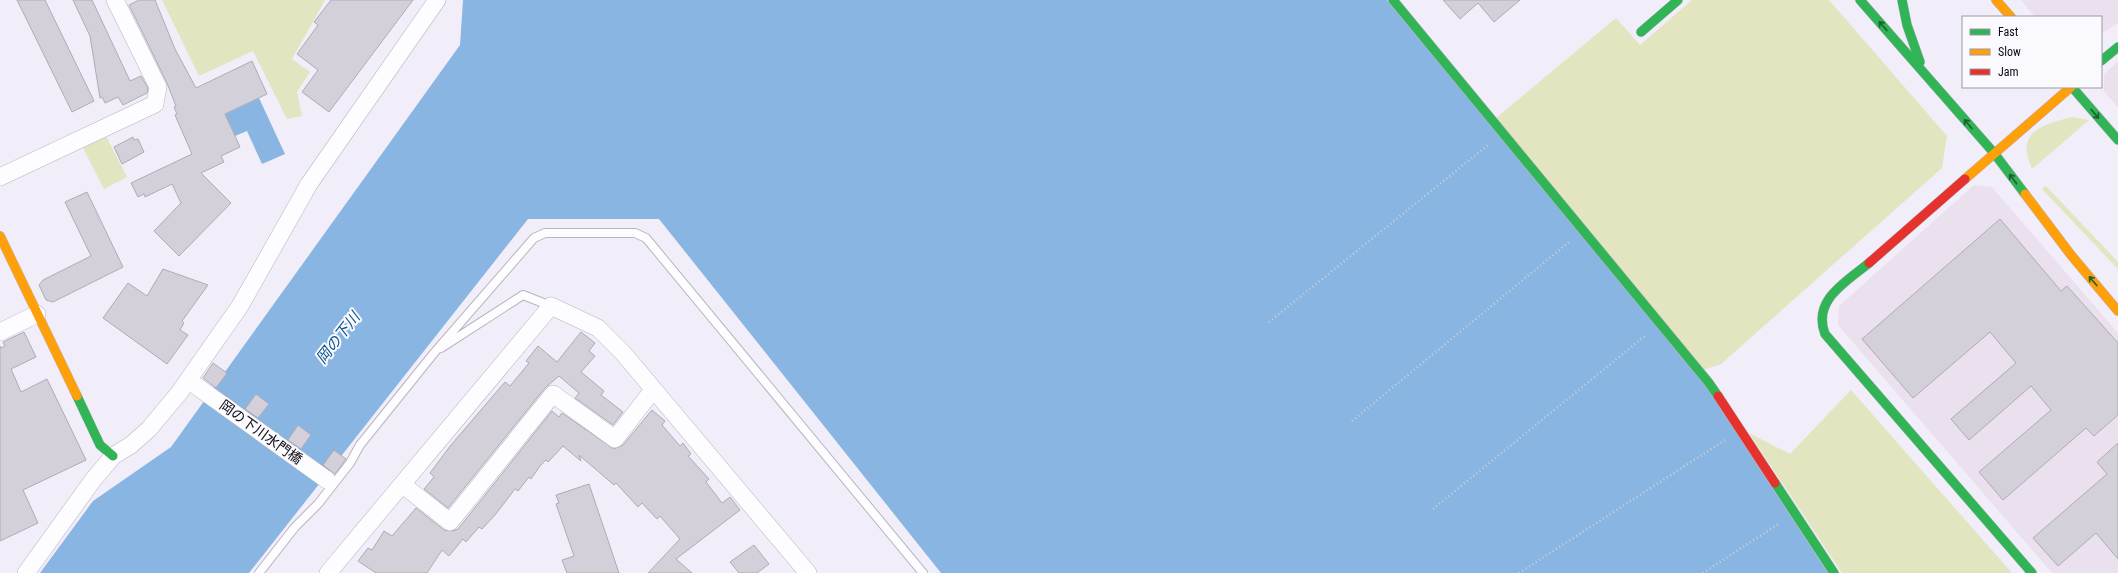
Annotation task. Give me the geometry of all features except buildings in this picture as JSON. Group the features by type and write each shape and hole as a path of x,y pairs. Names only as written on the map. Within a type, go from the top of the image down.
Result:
{"street":[{"path":"0,177 155,104 158,87 115,0"},
{"path":"26,573 93,480 113,456 131,445 149,429 179,393 240,306 309,184 437,0"},
{"path":"1393,0 1709,383 1834,573"},
{"path":"1641,32 1678,0"},
{"path":"1860,0 1994,153 2071,255 2118,311"},
{"path":"1902,0 1907,26 1925,74"},
{"path":"1996,0 2010,16"},
{"path":"2102,61 2118,47"},
{"path":"2032,573 1825,334 1820,322 1821,311 1829,297 2071,88"},
{"path":"2073,88 2118,140"},
{"path":"0,236 100,446 113,456"},
{"path":"328,573 551,306 598,328 623,353 808,573"},
{"path":"0,332 37,314"},
{"name":"岡の下川水門橋","path":"195,385 326,480"},
{"path":"403,485 450,522 553,394 615,440 653,390"}],"lane":[{"path":"258,573 295,527 322,499 350,463 360,445 434,353 534,238 545,233 640,233 651,244 923,573"},
{"path":"434,353 524,295 551,306"}],"path":[{"path":"1269,322 1493,141"},
{"path":"1352,421 1574,238"},
{"path":"1433,509 1651,330"},
{"path":"1519,573 1730,437"},
{"path":"1703,573 1785,520"}],"shaded area":[{"path":"2021,0 2118,0 2118,23 2102,33 2102,16 2034,16"},
{"path":"2118,61 2118,108 2104,91 2104,74"},
{"path":"1974,185 1992,187 2118,333 2118,573 2052,573 1838,325 1839,306"}],"green space":[{"path":"162,0 325,0 292,59 310,72 297,92 302,116 287,119 253,51 199,76"},
{"path":"1692,0 1829,0 1947,136 1942,168 1721,364 1703,370 1495,119 1616,18 1640,45"},
{"path":"2072,117 2089,120 2032,169 2027,146 2029,138 2034,132 2042,127"},
{"path":"106,136 127,177 104,189 83,148"},
{"path":"2046,186 2118,262 2118,269 2042,189"},
{"path":"1851,390 2012,573 1842,573 1749,433 1790,454"}],"water":[{"name":"岡の下川","path":"463,0 1387,0 1702,380 1828,573 941,573 659,219 528,219 249,573 40,573 93,501 171,447 460,45"},
{"path":"259,98 285,154 262,164 247,131 235,136 225,114"}],"traffic: fast":[{"path":"1393,0 1709,383 1718,396"},
{"path":"1641,32 1678,0"},
{"path":"1860,0 1994,153 2025,194"},
{"path":"1902,0 1907,25 1920,62"},
{"path":"2102,60 2118,47"},
{"path":"2073,88 2118,140"},
{"path":"1869,263 1842,285 1827,302 1823,311 1822,322 1825,334 2032,573"},
{"path":"77,396 100,445 113,456"},
{"path":"1775,483 1834,573"}],"traffic: slow":[{"path":"1996,0 2010,16"},
{"path":"1965,179 2070,88"},
{"path":"2025,194 2071,255 2118,311"},
{"path":"0,236 77,396"}],"traffic: jam":[{"path":"1869,263 1965,179"},
{"path":"1718,396 1775,483"}]}
